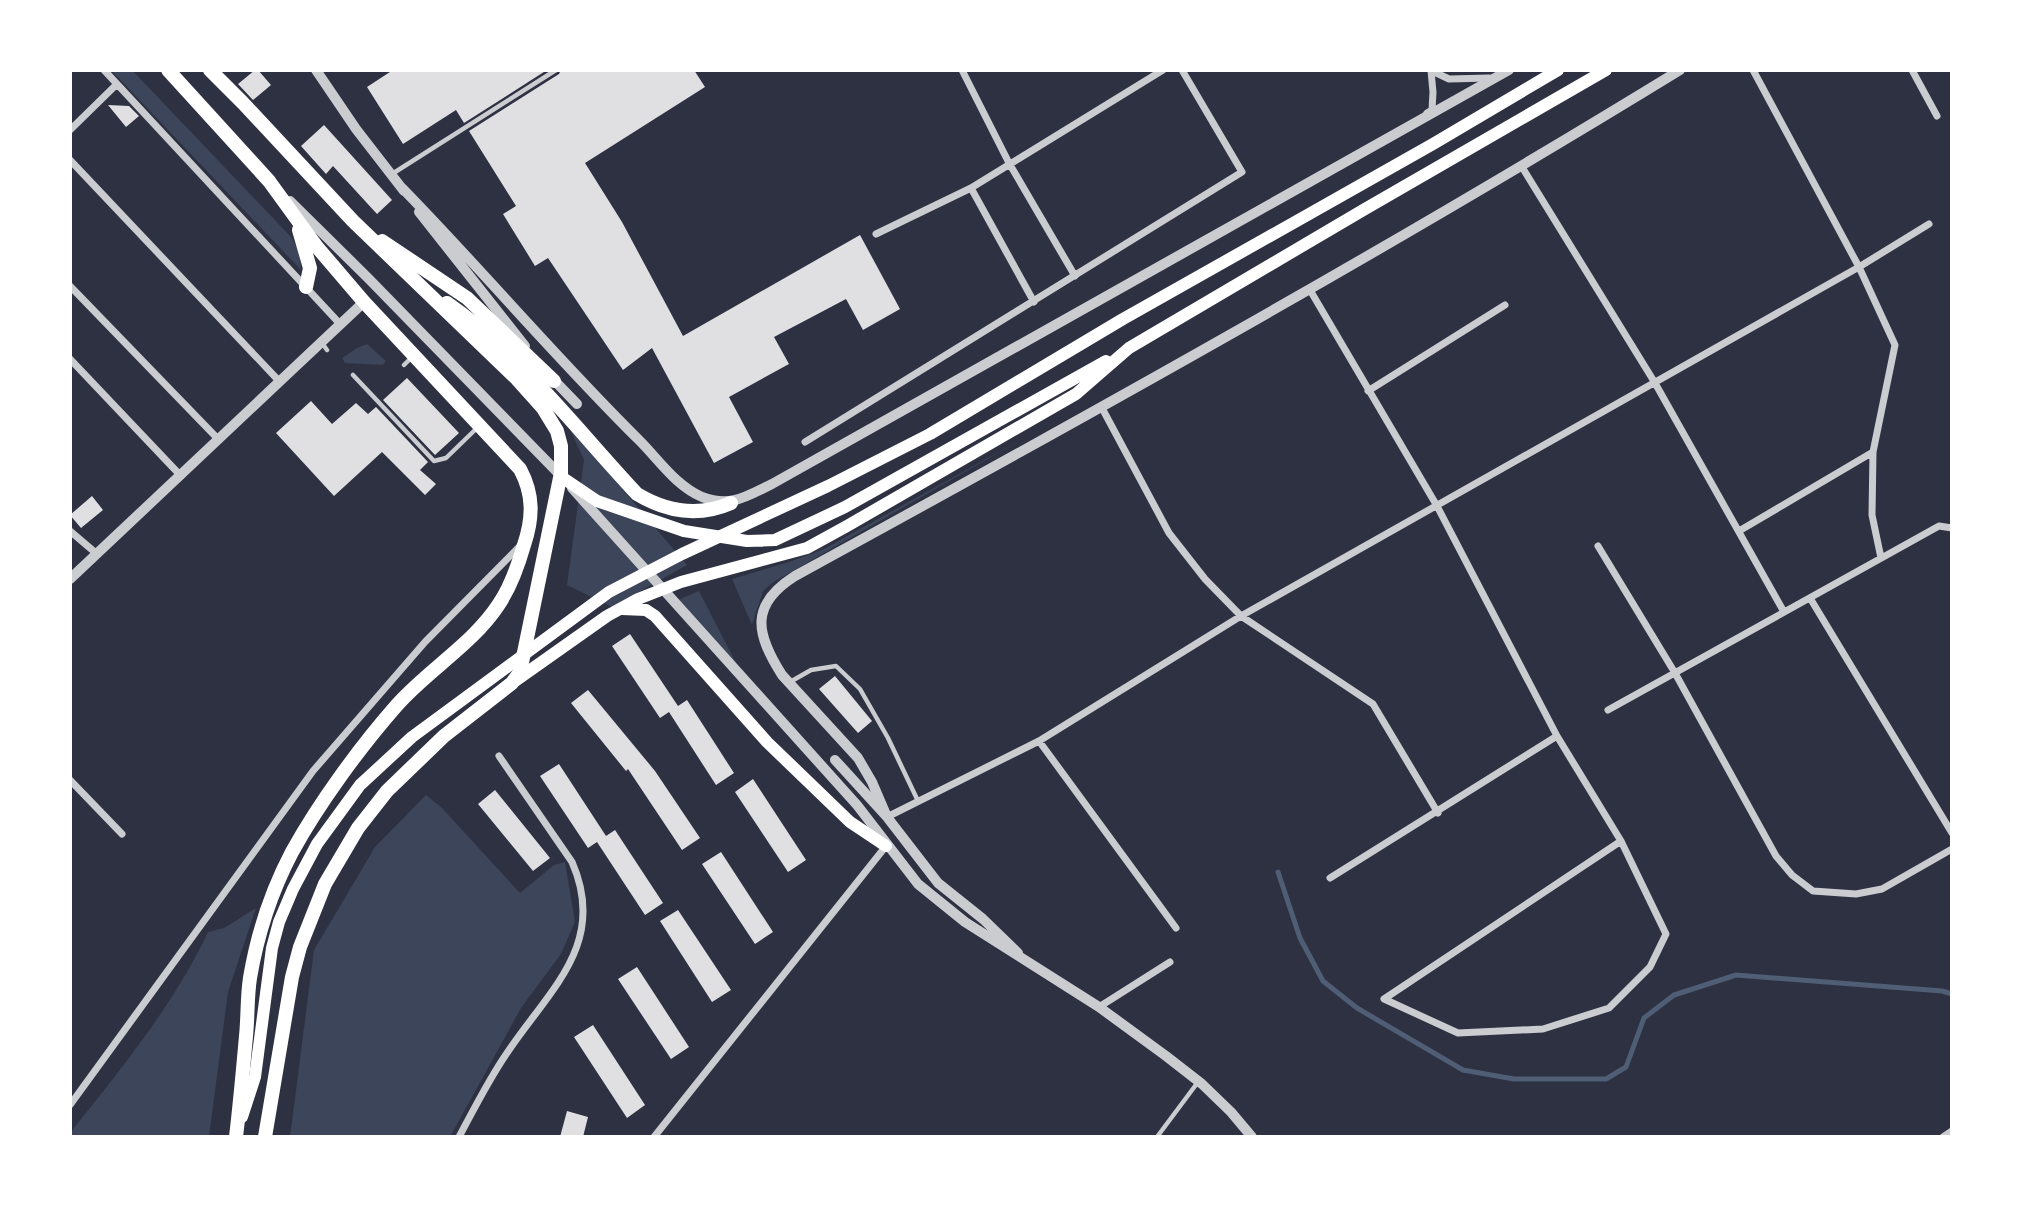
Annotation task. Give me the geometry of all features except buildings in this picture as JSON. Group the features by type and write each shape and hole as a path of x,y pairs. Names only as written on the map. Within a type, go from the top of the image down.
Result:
{"highway":[{"path":"168,70 269,181 317,247 409,360 520,469 528,484 532,504 526,540 509,587 493,612 470,638 400,702 379,726 292,852 272,900 250,978 236,1137"},
{"path":"212,70 353,221 517,379 543,408 557,431 561,446 561,473 555,509 523,662 512,683 444,736 387,792 358,828 336,863 315,904 292,976 265,1137"},
{"path":"269,181 302,236 310,268 306,287"},
{"path":"353,221 467,298 554,381"},
{"path":"422,288 466,316 510,357 636,494 650,502 687,511 714,510 731,503"}],"main road":[{"path":"236,1137 255,1077 279,922 307,859 360,785 412,737 609,592 668,560 930,434 1123,319 1433,144 1558,70"},
{"path":"563,478 597,501 684,531 747,541 775,540 845,507 1129,348 1606,70"},
{"path":"512,683 618,610 653,592 807,548 1076,394 1129,348"},
{"path":"618,610 646,610 655,616 767,742 850,822 886,846"}],"street":[{"path":"104,70 341,325"},
{"path":"316,70 356,129 446,249 554,381 577,404"},
{"path":"961,70 1009,163 1075,276"},
{"path":"876,234 971,188 1163,70"},
{"path":"805,442 1242,172 1182,70"},
{"path":"402,188 677,480 702,497 731,503 784,477 1509,70"},
{"path":"887,817 858,758 774,662 761,631 760,620 764,607 777,589 795,576 1102,408 1310,290 1522,167 1680,70"},
{"path":"1753,70 1859,267 1895,345 1873,452 1872,515 1881,558"},
{"path":"1912,70 1937,116"},
{"path":"1430,71 1449,79 1483,80 1496,77"},
{"path":"1404,131 1432,110 1430,71"},
{"path":"70,130 117,84"},
{"path":"70,160 280,382"},
{"path":"1522,167 1655,383 1784,612"},
{"path":"269,181 368,278 563,478 857,805 886,846 918,884 965,922 1099,1007 1198,1082 1231,1112 1252,1137"},
{"path":"971,188 1034,302"},
{"path":"887,817 1039,741 1241,616 1859,267 1929,224"},
{"path":"70,286 219,440"},
{"path":"1310,290 1437,506 1558,736 1621,842 1665,934 1650,967 1609,1008 1543,1028 1458,1033 1384,999 1621,842"},
{"path":"70,579 280,382 325,346 364,302"},
{"path":"1368,391 1505,305"},
{"path":"70,359 181,476"},
{"path":"1102,408 1169,533 1205,579 1241,616 1373,704 1437,813"},
{"path":"1739,531 1873,452"},
{"path":"1608,710 1939,526 1952,528"},
{"path":"70,531 97,554"},
{"path":"70,1105 313,771 425,642 526,540"},
{"path":"1598,545 1675,673 1776,856 1792,875 1813,891 1856,894 1882,889 1952,849"},
{"path":"1810,598 1952,832"},
{"path":"1330,878 1558,736"},
{"path":"1039,741 1176,928"},
{"path":"459,1137 506,1054 569,966 579,946 584,912 577,873 572,862 499,756"},
{"path":"835,760 887,817 938,883 983,919 1031,965"},
{"path":"70,780 122,834"},
{"path":"654,1137 886,846"},
{"path":"1099,1007 1170,962"},
{"path":"1943,1137 1952,1131"}],"lane":[{"path":"392,174 556,70"},
{"path":"353,375 434,461 446,458 479,426"},
{"path":"789,682 811,670 836,666 860,689 919,801"},
{"path":"1157,1137 1198,1082"}],"shaded area":[{"path":"111,70 132,70 292,238 299,251 301,270"},
{"path":"367,344 386,361 383,365 345,363 342,358"},
{"path":"568,425 687,565 612,607 567,585 584,460"},
{"path":"1024,438 772,583 763,591 752,625 732,579 824,549"},
{"path":"699,591 736,663 678,600"},
{"path":"426,795 441,807 520,893 554,865 565,862 575,922 561,954 521,1008 450,1137 290,1137 314,950 375,847"},
{"path":"256,908 228,992 209,1137 70,1137 70,1133 162,1012 208,932 224,928"}],"waterway":[{"path":"1278,872 1300,938 1323,981 1357,1008 1463,1070 1514,1079 1606,1079 1626,1067 1644,1018 1674,995 1736,975 1942,991 1952,994"}]}
